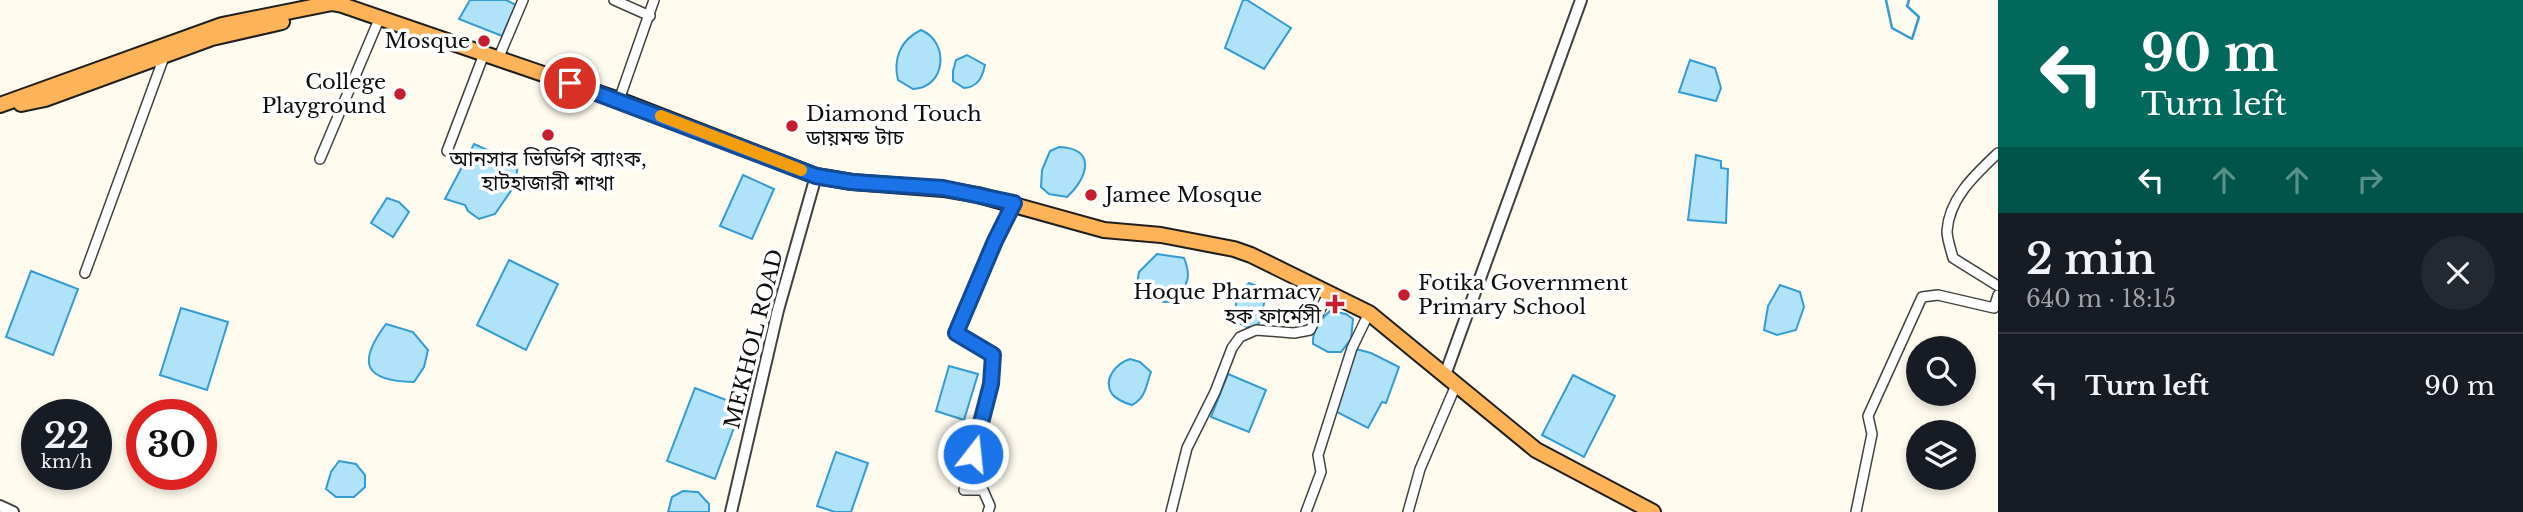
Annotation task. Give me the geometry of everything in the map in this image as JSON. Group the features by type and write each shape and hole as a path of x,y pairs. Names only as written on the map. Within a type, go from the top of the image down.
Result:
{"highway":[{"path":"0,104 222,25 320,13 333,8 380,17 618,100 816,176 852,182 943,188 1014,203 1104,230 1161,235 1234,249 1268,262 1369,313 1535,450 1653,512"},
{"path":"0,112 279,18"}],"street":[{"path":"498,59 523,0"},
{"path":"614,0 650,16"},
{"path":"618,100 654,0"},
{"path":"1408,512 1450,380 1581,0"},
{"path":"320,159 380,17"},
{"path":"447,151 484,54"},
{"path":"85,273 164,57"},
{"path":"1998,153 1956,200 1947,232 1953,258 1998,286"},
{"name":"MEKHOL ROAD","path":"731,512 778,310 816,176"},
{"path":"988,512 990,506 984,490 964,491 991,384 993,355 956,333 1014,203"},
{"path":"1171,512 1187,448 1215,392 1232,348 1240,337 1256,330 1294,333 1310,330 1329,292"},
{"path":"1856,512 1872,434 1868,416 1922,297 1938,295 1994,308 1998,295"},
{"path":"1306,512 1321,472 1318,455 1352,348 1369,313"},
{"path":"0,506 13,512"}],"water":[{"path":"470,0 506,0 516,5 502,36 459,19"},
{"path":"1243,0 1291,28 1264,69 1225,48"},
{"path":"921,30 937,44 940,64 932,81 924,87 913,89 898,80 897,65 903,45"},
{"path":"967,55 985,65 979,81 964,88 953,81 953,71 956,60"},
{"path":"1690,60 1715,68 1721,88 1716,101 1679,92"},
{"path":"474,144 518,164 515,185 495,214 479,219 468,211 465,205 445,199"},
{"path":"1059,147 1071,149 1084,158 1084,173 1067,197 1049,194 1041,187 1042,170 1050,151"},
{"path":"1696,155 1721,161 1721,168 1728,169 1726,223 1688,220"},
{"path":"743,175 774,189 752,239 720,226"},
{"path":"387,198 399,202 409,212 393,237 371,223"},
{"path":"1157,254 1184,258 1188,271 1187,280 1177,301 1155,299 1137,285 1139,272"},
{"path":"509,260 558,284 526,350 477,325"},
{"path":"31,271 78,289 53,355 6,337"},
{"path":"1249,283 1260,287 1266,296 1259,323 1255,327 1239,323 1236,312 1238,296"},
{"path":"1780,285 1800,292 1804,307 1796,330 1777,335 1764,330 1768,306"},
{"path":"181,308 228,322 207,390 160,375"},
{"path":"1330,311 1346,314 1353,319 1351,339 1341,352 1328,352 1313,344 1317,326"},
{"path":"386,324 413,332 428,350 424,367 414,382 385,378 370,368 371,350"},
{"path":"1356,349 1371,353 1399,367 1386,403 1382,402 1368,428 1335,411"},
{"path":"1130,359 1140,362 1151,372 1143,395 1132,405 1114,396 1109,388 1112,372"},
{"path":"949,366 978,374 964,420 936,411"},
{"path":"1228,374 1266,390 1249,432 1211,417"},
{"path":"1573,375 1615,396 1584,457 1542,435"},
{"path":"695,388 742,406 715,479 667,461"},
{"path":"836,452 868,463 851,512 835,512 817,506"},
{"path":"339,461 356,464 365,475 365,487 354,497 336,497 326,489 331,472"},
{"path":"683,491 698,492 709,504 709,512 668,512 672,497"}],"waterway":[{"path":"1886,0 1892,28 1912,39 1919,17 1907,6 1909,0"}],"slow traffic":[{"path":"661,116 801,170"}],"place":[{"name":"Mosque","path":"484,41"},
{"name":"College Playground","path":"400,94"},
{"name":"Diamond Touch ডায়মন্ড টাচ","path":"792,126"},
{"name":"আনসার ভিডিপি ব্যাংক, হাটহাজারী শাখা","path":"548,135"},
{"name":"Jamee Mosque","path":"1091,195"},
{"name":"Fotika Government Primary School","path":"1404,295"},
{"name":"Hoque Pharmacy হক ফার্মেসী","path":"1335,304"}],"route":[{"path":"570,83 816,176 852,182 943,188 1014,203 956,333 993,355 991,384 973,454"}]}
